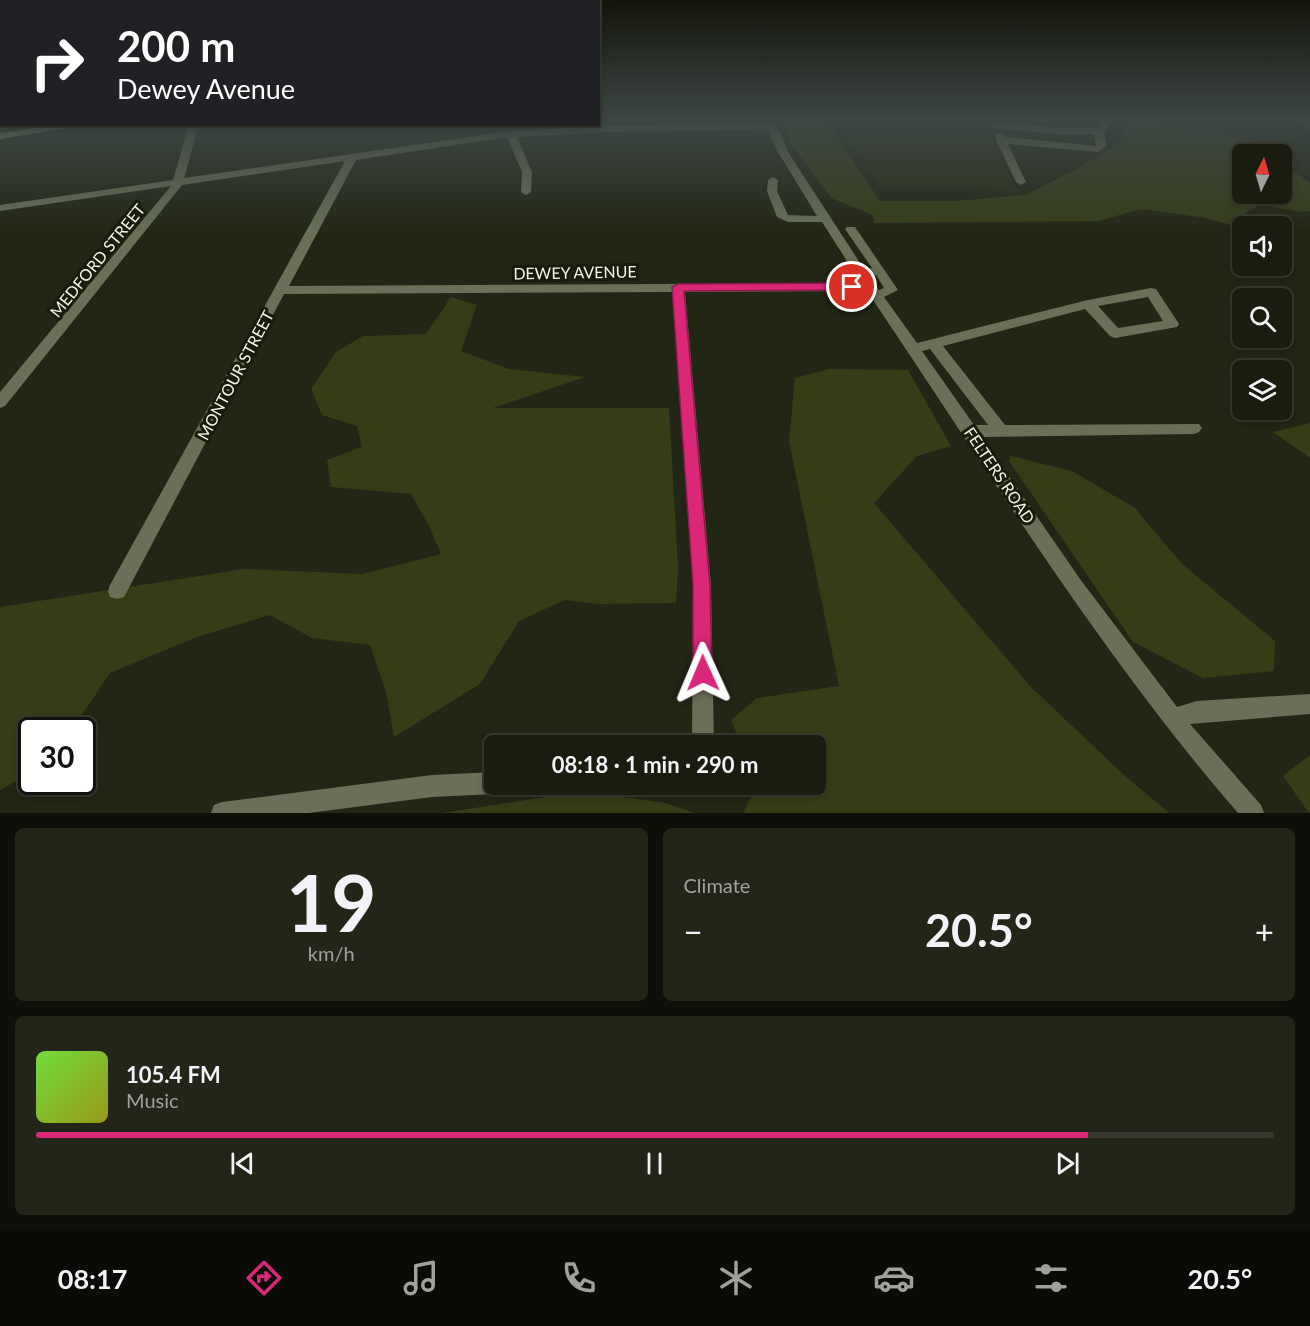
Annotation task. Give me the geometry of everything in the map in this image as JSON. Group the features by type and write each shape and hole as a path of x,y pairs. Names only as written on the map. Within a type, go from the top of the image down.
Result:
{"street":[{"name":"MEDFORD STREET","path":"0,402 179,182 185,159"},
{"path":"0,208 339,159"},
{"name":"MONTOUR STREET","path":"117,591 351,159"},
{"path":"522,159 527,172 526,192"},
{"name":"FELTERS ROAD","path":"790,159 825,219 869,285 1095,613 1173,719 1253,813"},
{"path":"1010,159 1021,183"},
{"path":"773,180 772,191 783,217 825,219"},
{"path":"851,229 892,290 869,285"},
{"name":"DEWEY AVENUE","path":"281,290 869,285 880,271"},
{"path":"678,287 702,585 703,735"},
{"path":"913,349 1088,304 1151,292 1172,324 1115,333 1088,304"},
{"path":"933,344 1000,431"},
{"path":"971,431 1194,428"},
{"path":"1173,719 1197,711 1310,704"},
{"path":"222,813 432,786 484,784"}],"shaded area":[{"path":"802,159 852,159 880,201 957,201 1025,195 1094,159 1232,159 1232,204 1292,204 1292,170 1310,183 1310,211 1302,212 1261,205 1245,213 1245,216 1232,216 1232,225 1206,218 1141,209 1099,221 874,223 873,215 831,198"},
{"path":"861,159 1002,159 1017,192 879,185"},
{"path":"451,297 477,305 461,351 509,369 585,377 493,408 669,408 678,568 676,603 597,604 565,600 519,621 480,684 394,737 386,692 370,645 312,638 270,615 197,637 110,673 81,717 18,717 18,780 0,790 0,607 244,569 362,574 441,554 411,494 331,487 327,460 362,447 357,426 322,415 311,389 336,352 363,336 426,334"},
{"path":"829,369 908,370 951,446 917,456 874,503 1031,687 1124,775 1169,813 743,813 752,795 826,795 826,735 737,735 731,720 757,698 839,686 789,441 795,378"},
{"path":"1310,423 1310,458 1273,432"},
{"path":"1011,456 1072,471 1135,508 1182,564 1275,641 1274,671 1203,678 1133,642 1009,461"},
{"path":"1310,755 1310,813 1309,813 1283,776"},
{"path":"557,795 610,795 665,803 695,813 442,813"}],"route":[{"path":"703,673 702,585 678,287 852,287"}]}
